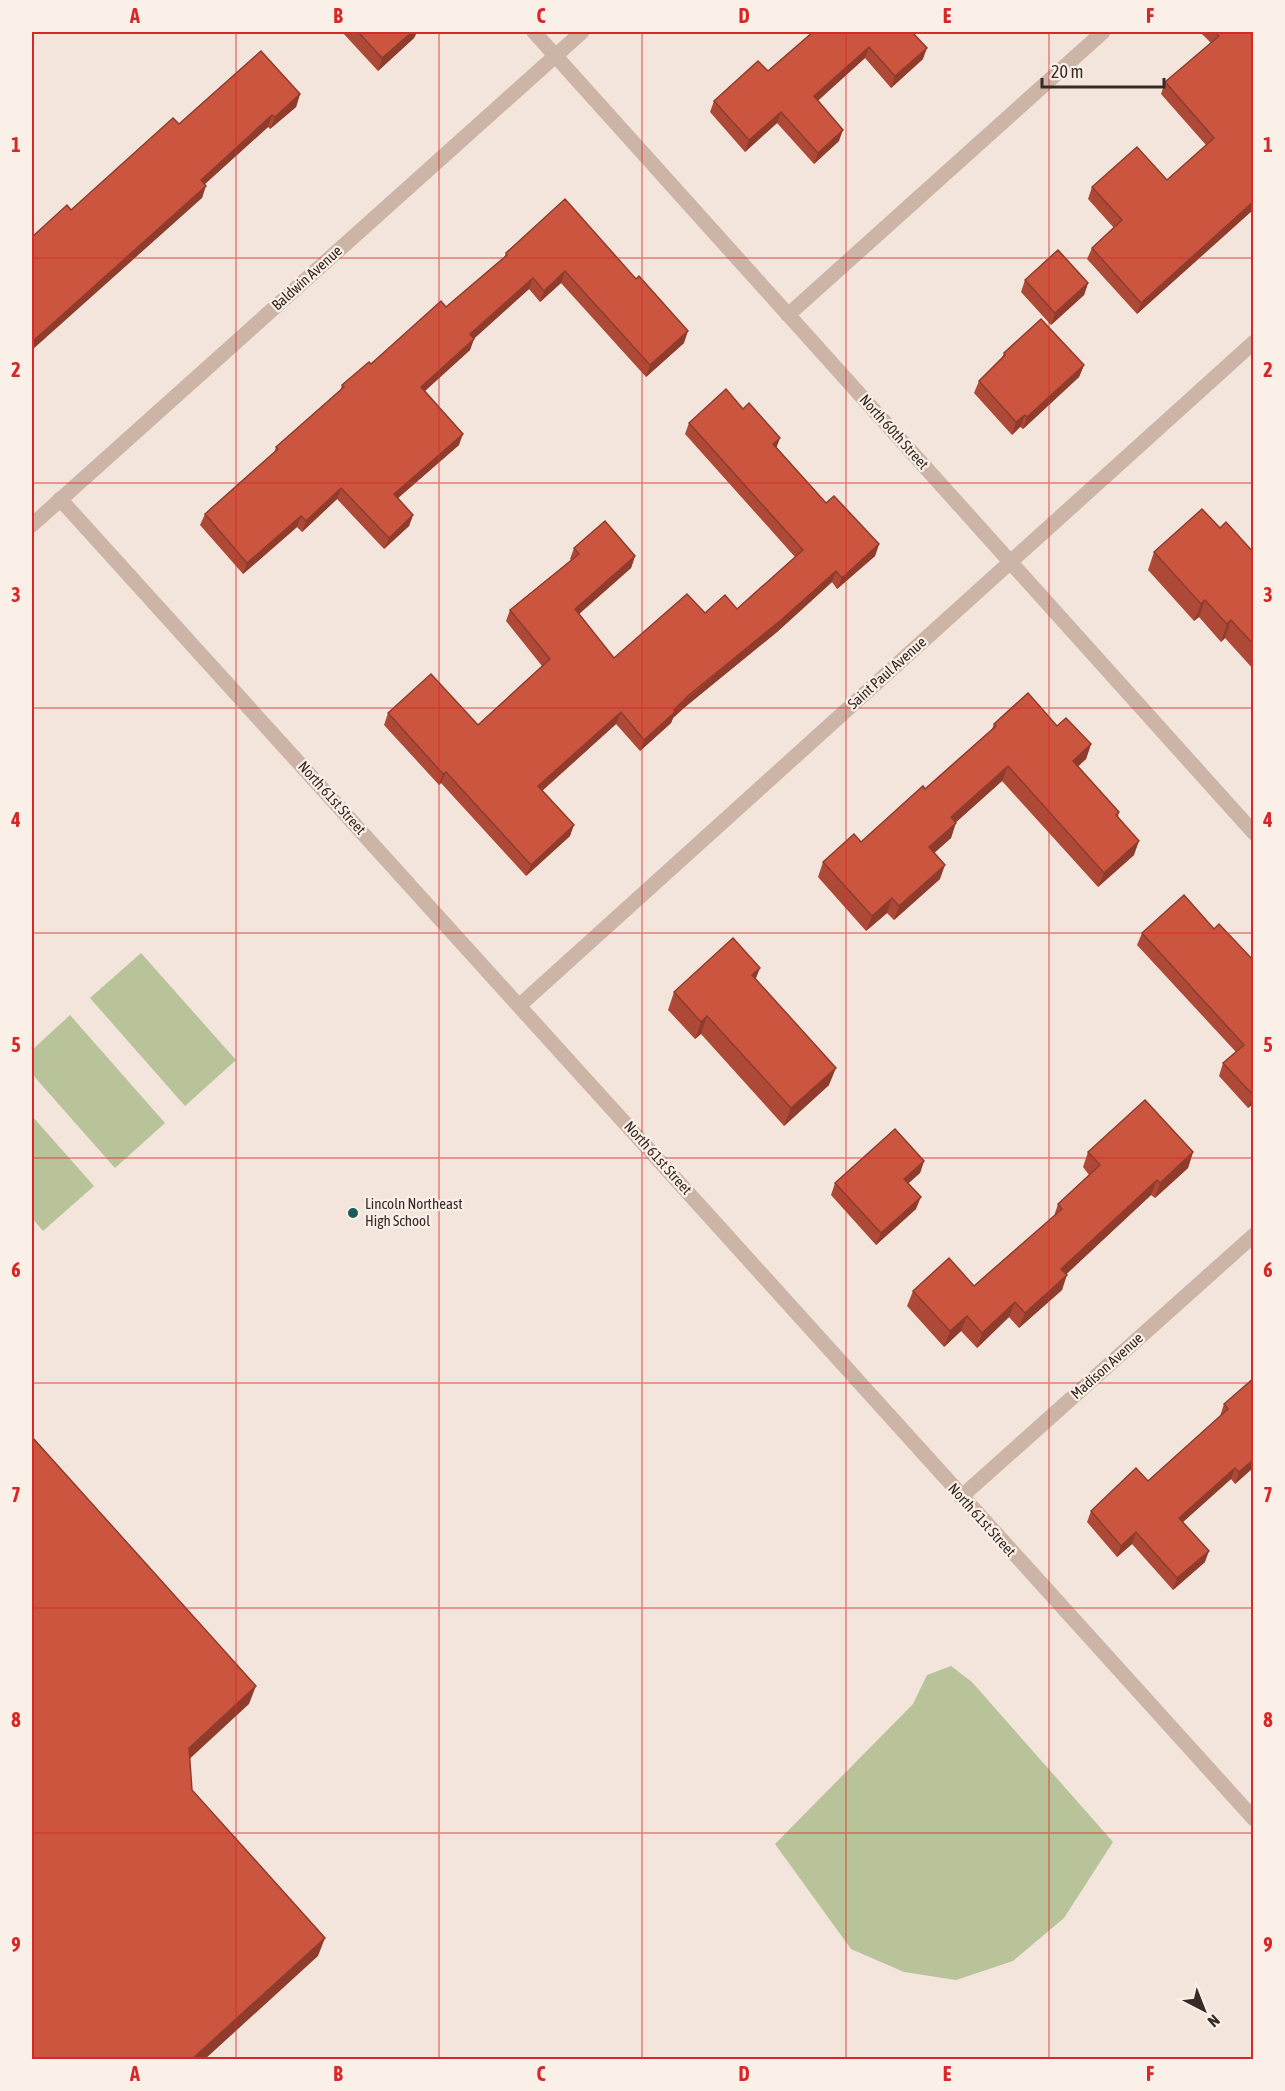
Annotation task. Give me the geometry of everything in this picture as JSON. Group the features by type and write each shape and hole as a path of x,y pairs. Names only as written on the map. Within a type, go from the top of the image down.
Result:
{"street":[{"name":"North 60th Street","path":"534,32 1254,833"},
{"name":"Baldwin Avenue","path":"32,525 582,32"},
{"path":"788,315 1103,32"},
{"name":"Saint Paul Avenue","path":"520,1005 1254,342"},
{"name":"North 61st Street","path":"60,499 1254,1819"},
{"name":"Madison Avenue","path":"961,1497 1254,1234"}],"green space":[{"path":"141,953 236,1060 185,1106 90,998"},
{"path":"70,1015 165,1123 115,1168 32,1074 32,1050"},
{"path":"32,1116 94,1186 43,1231 32,1218"},
{"path":"951,1666 972,1682 1113,1842 1064,1918 1013,1961 956,1980 904,1972 851,1949 775,1844 913,1704 927,1675"}],"building":[{"path":"358,32 412,32 382,58"},
{"path":"813,32 912,32 927,48 895,76 869,47 814,96 843,130 818,153 781,112 749,140 714,101 758,61 768,71"},
{"path":"1215,32 1254,32 1254,201 1141,303 1092,248 1122,220 1092,187 1137,147 1167,180 1214,138 1165,82 1219,36"},
{"path":"261,51 300,94 275,117 272,115 201,180 206,186 32,342 32,237 67,205 71,210 173,118 179,124"},
{"path":"565,199 636,279 639,276 688,331 650,365 565,271 544,291 533,278 470,334 474,339 421,387 463,434 394,494 413,515 389,538 341,488 306,521 301,516 247,563 205,514 344,387 342,385 369,362 371,364 441,301 446,307 507,255 506,253"},
{"path":"1058,250 1088,283 1055,313 1025,280"},
{"path":"1041,319 1084,365 1027,417 1025,415 1016,422 979,381 1005,355 1004,353"},
{"path":"726,389 743,409 749,403 780,438 773,444 826,503 834,496 879,544 842,578 836,571 781,620 689,695 674,710 675,712 644,740 621,712 538,786 574,825 531,865 446,772 443,774 388,713 431,674 478,725 550,659 510,610 579,554 574,548 605,521 635,556 575,609 614,658 687,594 705,613 725,595 737,609 803,550 689,423"},
{"path":"1202,509 1220,528 1226,522 1254,553 1254,645 1231,620 1227,624 1205,600 1201,604 1154,552"},
{"path":"1028,693 1057,726 1066,718 1091,744 1073,761 1119,812 1116,815 1139,841 1104,873 1008,766 951,817 956,823 929,847 945,865 899,906 892,898 872,916 823,862 854,834 861,842 923,786 925,789 996,726 994,724"},
{"path":"1184,895 1214,929 1219,924 1254,961 1254,1095 1223,1063 1244,1045 1142,933"},
{"path":"733,938 760,968 752,975 836,1068 791,1108 707,1016 701,1022 674,992"},
{"path":"1145,1100 1193,1152 1160,1183 1157,1180 1061,1269 1067,1275 1025,1313 1015,1302 982,1333 967,1316 950,1331 913,1291 949,1258 974,1286 1062,1209 1058,1204 1100,1165 1088,1152"},
{"path":"895,1129 924,1161 904,1179 921,1197 881,1233 835,1183"},
{"path":"1254,1378 1254,1459 1239,1472 1235,1468 1179,1518 1209,1551 1177,1578 1136,1532 1121,1546 1091,1511 1136,1468 1148,1481 1228,1409 1224,1404"},
{"path":"32,1437 256,1686 189,1748 192,1790 325,1938 191,2060 32,2060"}],"place":[{"name":"Lincoln Northeast High School","path":"353,1213"}]}
